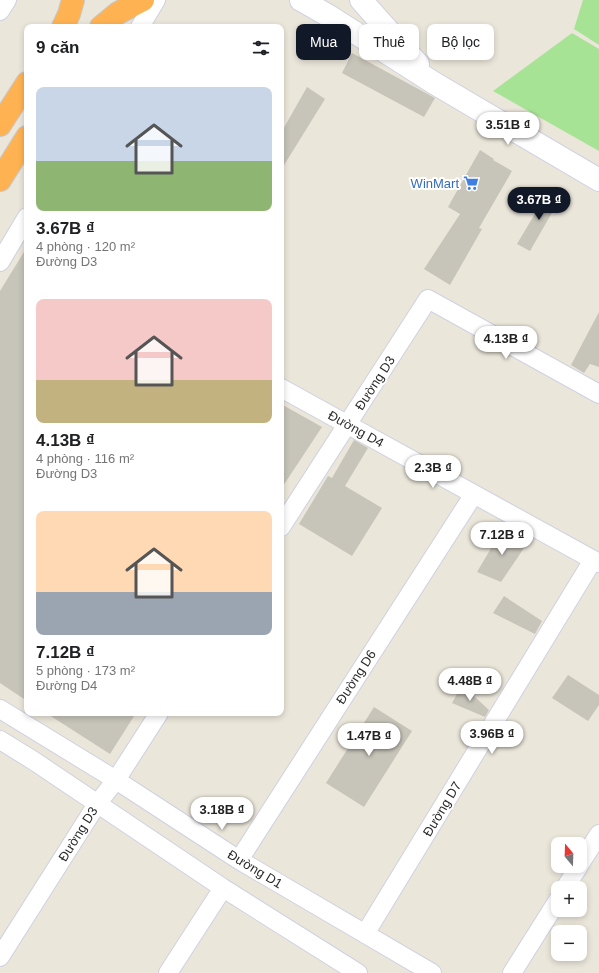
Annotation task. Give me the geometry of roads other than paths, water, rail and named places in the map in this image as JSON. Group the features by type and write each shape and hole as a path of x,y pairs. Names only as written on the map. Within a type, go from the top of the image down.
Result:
{"highway":[{"path":"64,24 73,0"},
{"path":"105,24 118,13 143,0"},
{"path":"0,125 24,88"},
{"path":"0,180 24,143"}],"street":[{"path":"0,11 7,0"},
{"path":"142,24 156,0"},
{"path":"301,0 329,16 434,83 599,180"},
{"path":"361,0 434,83"},
{"path":"0,262 20,244 24,229"},
{"name":"Đường D3","path":"284,522 428,299 599,394"},
{"name":"Đường D4","path":"284,390 596,562"},
{"name":"Đường D6","path":"239,860 474,494"},
{"name":"Đường D7","path":"365,934 596,562"},
{"name":"Đường D1","path":"0,709 116,780 239,860 432,973"},
{"name":"Đường D3","path":"0,957 97,804 116,780 157,716"},
{"path":"0,740 34,761 222,888 349,971"},
{"path":"587,853 599,834"},
{"path":"168,973 222,888"},
{"path":"512,973 551,911"}],"place":[{"name":"WinMart","path":"471,183"}]}
